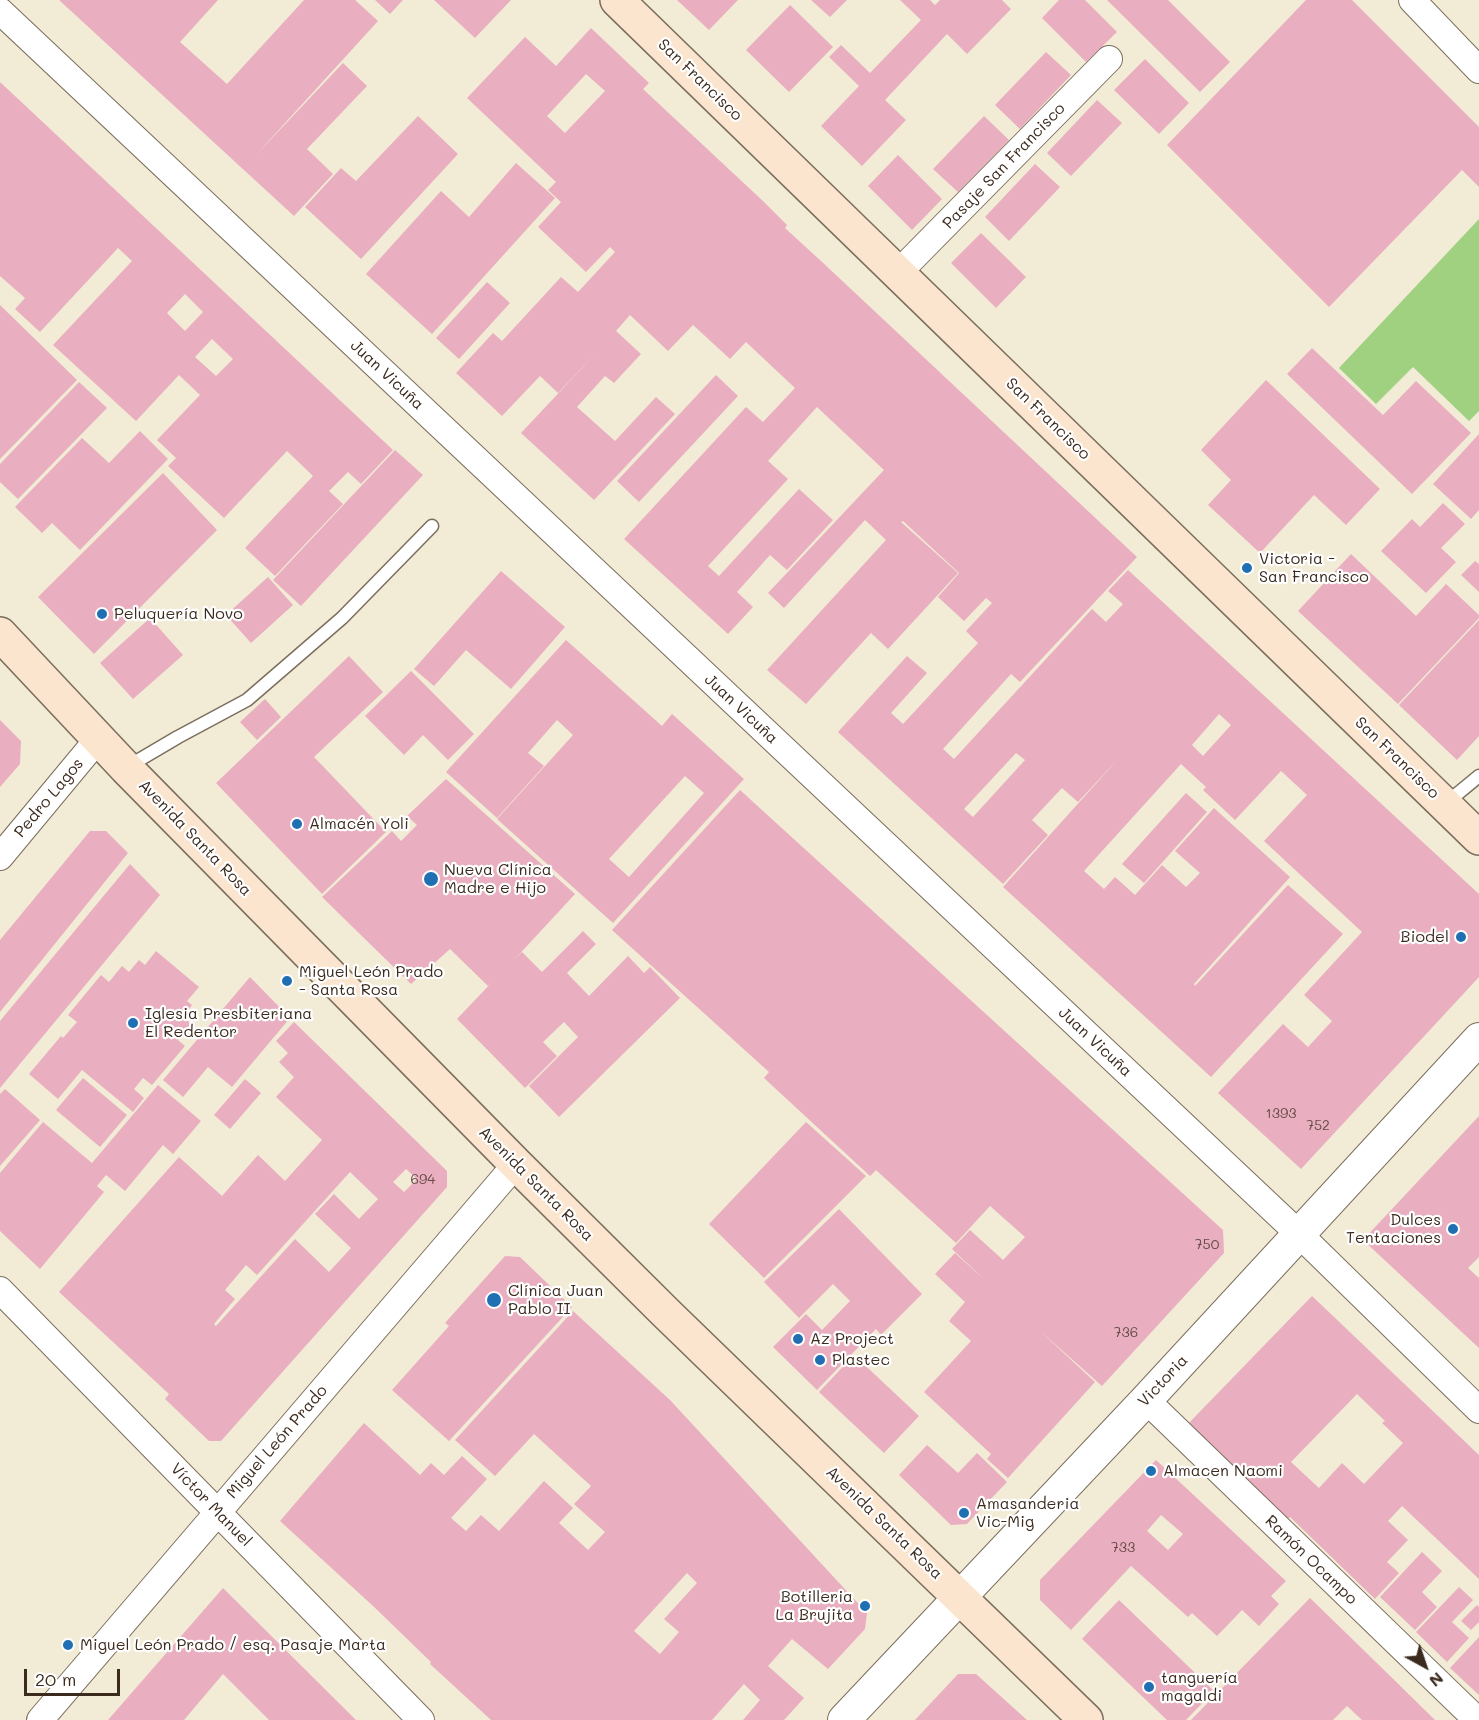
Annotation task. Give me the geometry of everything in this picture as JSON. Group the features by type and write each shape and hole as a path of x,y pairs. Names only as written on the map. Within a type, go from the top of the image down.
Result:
{"main road":[{"name":"San Francisco","path":"617,0 1479,838"},
{"name":"Avenida Santa Rosa","path":"0,634 126,768 516,1164 665,1312 1086,1720"}],"street":[{"path":"1412,0 1479,70"},
{"name":"Juan Vicuña","path":"0,11 1299,1233 1479,1410"},
{"name":"Pasaje San Francisco","path":"898,273 1109,59"},
{"name":"Pedro Lagos","path":"0,857 98,739"},
{"name":"Victoria","path":"844,1720 1146,1400 1479,1039"},
{"name":"Miguel León Prado","path":"40,1720 516,1164"},
{"name":"Víctor Manuel","path":"0,1290 421,1720"},
{"name":"Ramón Ocampo","path":"1146,1400 1477,1720"}],"lane":[{"path":"126,768 247,700 342,618 432,526"},
{"path":"1444,804 1479,776"}],"green space":[{"path":"1479,219 1479,411 1469,421 1413,367 1376,404 1339,368"}],"building":[{"path":"59,0 218,0 180,42 227,84 304,0 355,0 378,21 255,156 343,63 367,86 307,149 333,174 294,216"},
{"path":"375,0 403,0 390,14"},
{"path":"434,0 511,0 475,38"},
{"path":"677,0 738,0 709,30"},
{"path":"811,0 847,0 830,17"},
{"path":"900,0 930,0 935,5 940,0 1002,0 1011,9 967,54 947,34 885,100 906,120 862,166 821,126 859,86 829,57 841,45 870,73 921,20"},
{"path":"1059,0 1085,0 1117,32 1086,62 1042,18"},
{"path":"1107,0 1168,0 1230,62 1200,92"},
{"path":"1306,0 1352,0 1479,127 1479,187 1462,170 1329,307 1167,145"},
{"path":"790,5 833,47 789,92 746,50"},
{"path":"591,28 649,83 643,89 764,202 787,225 785,228 1137,557 1020,682 1011,674 943,749 954,759 1092,609 1106,622 1123,604 1108,591 1128,570 1479,894 1479,977 1301,1169 1218,1093 1283,1024 1308,1047 1332,1021 1304,995 1362,932 1264,841 1307,795 1281,771 1235,820 1203,790 1206,787 1181,764 1084,871 1104,889 1115,877 1135,895 1162,865 1186,887 1200,873 1175,851 1214,808 1290,877 1194,984 1195,986 1288,885 1343,934 1211,1077 1003,887 1119,758 1078,802 1062,788 1032,820 1048,835 1003,884 838,732 907,656 927,673 891,713 903,724 978,643 966,631 992,603 986,598 964,621 938,597 959,573 903,521 901,522 958,573 888,649 871,633 806,704 767,670 886,540 865,520 784,608 768,593 884,470 817,407 768,461 788,479 708,566 719,576 799,489 833,520 787,570 770,555 737,592 753,607 728,634 624,539 746,407 763,422 795,388 746,342 730,359 693,325 668,351 630,315 616,331 641,354 614,383 605,376 577,407 615,441 656,397 675,414 594,500 521,433 599,350 558,393 540,376 502,416 456,373 493,333 502,341 561,277 578,292 615,252 610,247 586,272 538,227 561,202 548,190 556,182 467,98 525,37 556,66","holes":["586,74 605,91 565,133 547,116","1219,714 1231,725 1203,756 1192,745","1016,753 1025,760 973,817 964,809"]},
{"path":"1046,52 1071,75 1020,129 995,105"},
{"path":"1145,59 1189,103 1159,134 1114,90"},
{"path":"0,82 393,450 361,484 348,472 329,491 343,504 275,576 245,548 313,476 287,451 224,518 168,466 176,458 157,440 200,395 179,375 136,421 53,345 132,261 118,248 40,332 15,309 25,298 0,276","holes":["185,294 203,312 185,331 167,313","212,339 233,359 216,376 195,357"]},
{"path":"1097,100 1122,123 1071,176 1047,153"},
{"path":"418,116 458,154 361,259 305,207 341,168 356,181"},
{"path":"984,116 1009,140 958,192 933,169"},
{"path":"898,155 942,199 912,230 868,186"},
{"path":"516,163 555,198 432,334 366,274 441,191 469,217"},
{"path":"1035,164 1060,187 1009,241 985,217"},
{"path":"981,233 1026,277 996,308 951,263"},
{"path":"487,282 510,303 459,359 436,338"},
{"path":"0,305 77,380 0,459"},
{"path":"1312,348 1383,415 1416,381 1471,433 1412,494 1287,374"},
{"path":"716,375 738,396 639,502 617,481"},
{"path":"1266,380 1380,489 1346,525 1314,495 1260,553 1208,505 1231,480 1201,450"},
{"path":"79,382 107,408 18,499 0,482 0,464"},
{"path":"140,431 168,459 80,550 52,523 42,533 15,507 82,438 109,463"},
{"path":"1479,434 1479,510 1471,519 1433,484"},
{"path":"395,450 423,475 301,606 273,580"},
{"path":"163,473 217,530 94,654 38,597"},
{"path":"1443,503 1465,524 1441,548 1456,562 1426,593 1381,551 1412,519 1420,527"},
{"path":"1351,554 1416,616 1446,584 1479,615 1479,618 1398,704 1298,611"},
{"path":"1475,561 1479,564 1479,592 1461,575"},
{"path":"501,571 565,627 511,689 466,650 434,686 414,669"},
{"path":"268,577 293,605 251,643 226,615"},
{"path":"150,618 183,655 133,699 100,663"},
{"path":"1479,620 1479,736 1457,760 1399,705"},
{"path":"566,640 662,726 672,714 744,779 613,923 497,819 573,735 557,720 528,753 544,766 497,818 446,772","holes":["685,776 704,793 629,877 609,859"]},
{"path":"349,656 383,692 314,757 386,832 322,894 216,783"},
{"path":"411,671 474,734 448,760 423,735 404,755 365,716"},
{"path":"265,699 281,717 257,740 240,722"},
{"path":"0,720 21,741 20,764 0,787"},
{"path":"446,779 575,894 514,960 522,952 542,972 583,931 596,944 567,973 589,996 628,956 644,973 650,967 680,998 559,1117 529,1086 578,1037 564,1022 543,1042 557,1056 525,1088 457,1019 494,980 488,986 450,949 411,984 322,897 392,831 401,841 417,825 407,816"},
{"path":"740,790 1223,1230 1224,1253 1102,1386 1039,1330 1095,1382 1008,1478 987,1459 991,1454 924,1392 971,1341 949,1321 965,1302 935,1274 955,1253 987,1282 952,1249 970,1230 1003,1260 1025,1237 990,1206 956,1243 876,1170 870,1176 764,1078 769,1072 612,930"},
{"path":"1186,793 1207,812 1144,883 1122,864"},
{"path":"90,831 106,831 128,853 0,1012 0,940"},
{"path":"130,864 160,895 0,1088 0,1021"},
{"name":"Iglesia Presbiteriana El Redentor","path":"156,951 199,987 187,1001 192,1005 183,1017 191,1024 178,1040 185,1046 152,1085 143,1078 134,1089 144,1098 133,1112 82,1070 58,1099 29,1074 61,1036 63,1038 77,1022 68,1015 101,975 109,982 122,966 129,972 139,960 145,965"},
{"path":"250,977 290,1018 232,1087 208,1067 183,1097 163,1080"},
{"path":"294,1022 447,1171 447,1187 221,1441 209,1441 165,1399 169,1394 59,1292 179,1157 222,1196 258,1155 285,1181 322,1140 276,1097 294,1077 279,1062 288,1053 276,1041","holes":["406,1169 417,1179 404,1192 393,1182","350,1172 378,1199 359,1219 334,1194 315,1214 351,1248 329,1272 295,1239 216,1326 214,1324 235,1299 225,1290 246,1265 257,1275"]},
{"path":"83,1078 127,1115 100,1147 56,1110"},
{"path":"245,1079 261,1093 230,1129 214,1115"},
{"path":"158,1085 201,1121 173,1154 163,1145 125,1191 106,1175 97,1186 104,1192 40,1269 0,1231 0,1173 43,1122 92,1163"},
{"path":"5,1089 40,1120 0,1166 0,1094"},
{"path":"1479,1116 1479,1257 1468,1268 1479,1278 1479,1348 1363,1240"},
{"path":"806,1122 866,1176 764,1278 709,1224"},
{"path":"839,1209 922,1294 881,1335 876,1329 817,1390 773,1347 806,1314 822,1330 850,1301 833,1284 799,1318 764,1282"},
{"path":"505,1256 520,1257 572,1307 449,1441 392,1390 449,1326 445,1323"},
{"path":"1312,1296 1479,1455 1479,1579 1402,1506 1388,1521 1408,1540 1387,1562 1399,1573 1375,1599 1290,1517 1285,1522 1185,1427","holes":["1357,1394 1385,1421 1382,1423 1403,1443 1364,1484 1342,1463 1319,1488 1291,1462"]},
{"path":"573,1311 670,1400 867,1613 865,1629 828,1669 792,1639 768,1666 804,1698 784,1720 743,1720 760,1700 744,1684 712,1720 491,1720 430,1664 431,1662 372,1605 280,1521 364,1423 420,1475 431,1463 444,1475 462,1456 487,1479 451,1518 466,1531 481,1515 499,1531 544,1481 573,1508 559,1523 588,1550 605,1532 574,1504 591,1486 534,1434 495,1476 455,1440","holes":["687,1573 697,1583 664,1619 679,1632 660,1654 634,1631"]},
{"path":"854,1355 919,1416 884,1453 819,1392"},
{"path":"927,1445 958,1473 977,1453 1007,1482 967,1524 951,1525 899,1475"},
{"path":"1156,1460 1286,1581 1271,1596 1279,1604 1259,1626 1242,1610 1217,1636 1192,1613 1188,1617 1131,1566 1071,1630 1040,1600 1040,1580","holes":["1161,1515 1183,1534 1168,1550 1147,1531"]},
{"path":"1422,1552 1442,1571 1422,1592 1437,1607 1415,1630 1380,1597"},
{"path":"1459,1587 1473,1600 1452,1622 1469,1638 1447,1662 1416,1632"},
{"path":"223,1588 356,1720 269,1720 223,1674 184,1720 108,1720"},
{"path":"1310,1598 1435,1720 1362,1720 1347,1706 1333,1720 1191,1720"},
{"path":"1119,1600 1214,1691 1186,1720 1167,1720 1082,1639"},
{"path":"1477,1605 1479,1622 1471,1630 1461,1621"},
{"path":"1479,1637 1479,1695 1450,1668"},
{"path":"958,1674 976,1674 1027,1720 915,1720"}],"place":[{"name":"Victoria - San Francisco","path":"1247,568"},
{"name":"Peluquería Novo","path":"102,614"},
{"name":"Almacén Yoli","path":"297,824"},
{"name":"Nueva Clínica Madre e Hijo","path":"431,879"},
{"name":"Biodel","path":"1461,937"},
{"name":"Miguel León Prado - Santa Rosa","path":"287,981"},
{"name":"Iglesia Presbiteriana El Redentor","path":"133,1023"},
{"name":"Dulces Tentaciones","path":"1453,1229"},
{"name":"Clínica Juan Pablo II","path":"494,1300"},
{"name":"Az Project","path":"798,1339"},
{"name":"Plastec","path":"820,1360"},
{"name":"Almacen Naomi","path":"1151,1471"},
{"name":"Amasanderia Vic-Mig","path":"964,1513"},
{"name":"Botilleria La Brujita","path":"865,1606"},
{"name":"Miguel León Prado / esq. Pasaje Marta","path":"68,1645"},
{"name":"tanguería magaldi","path":"1149,1687"}]}
